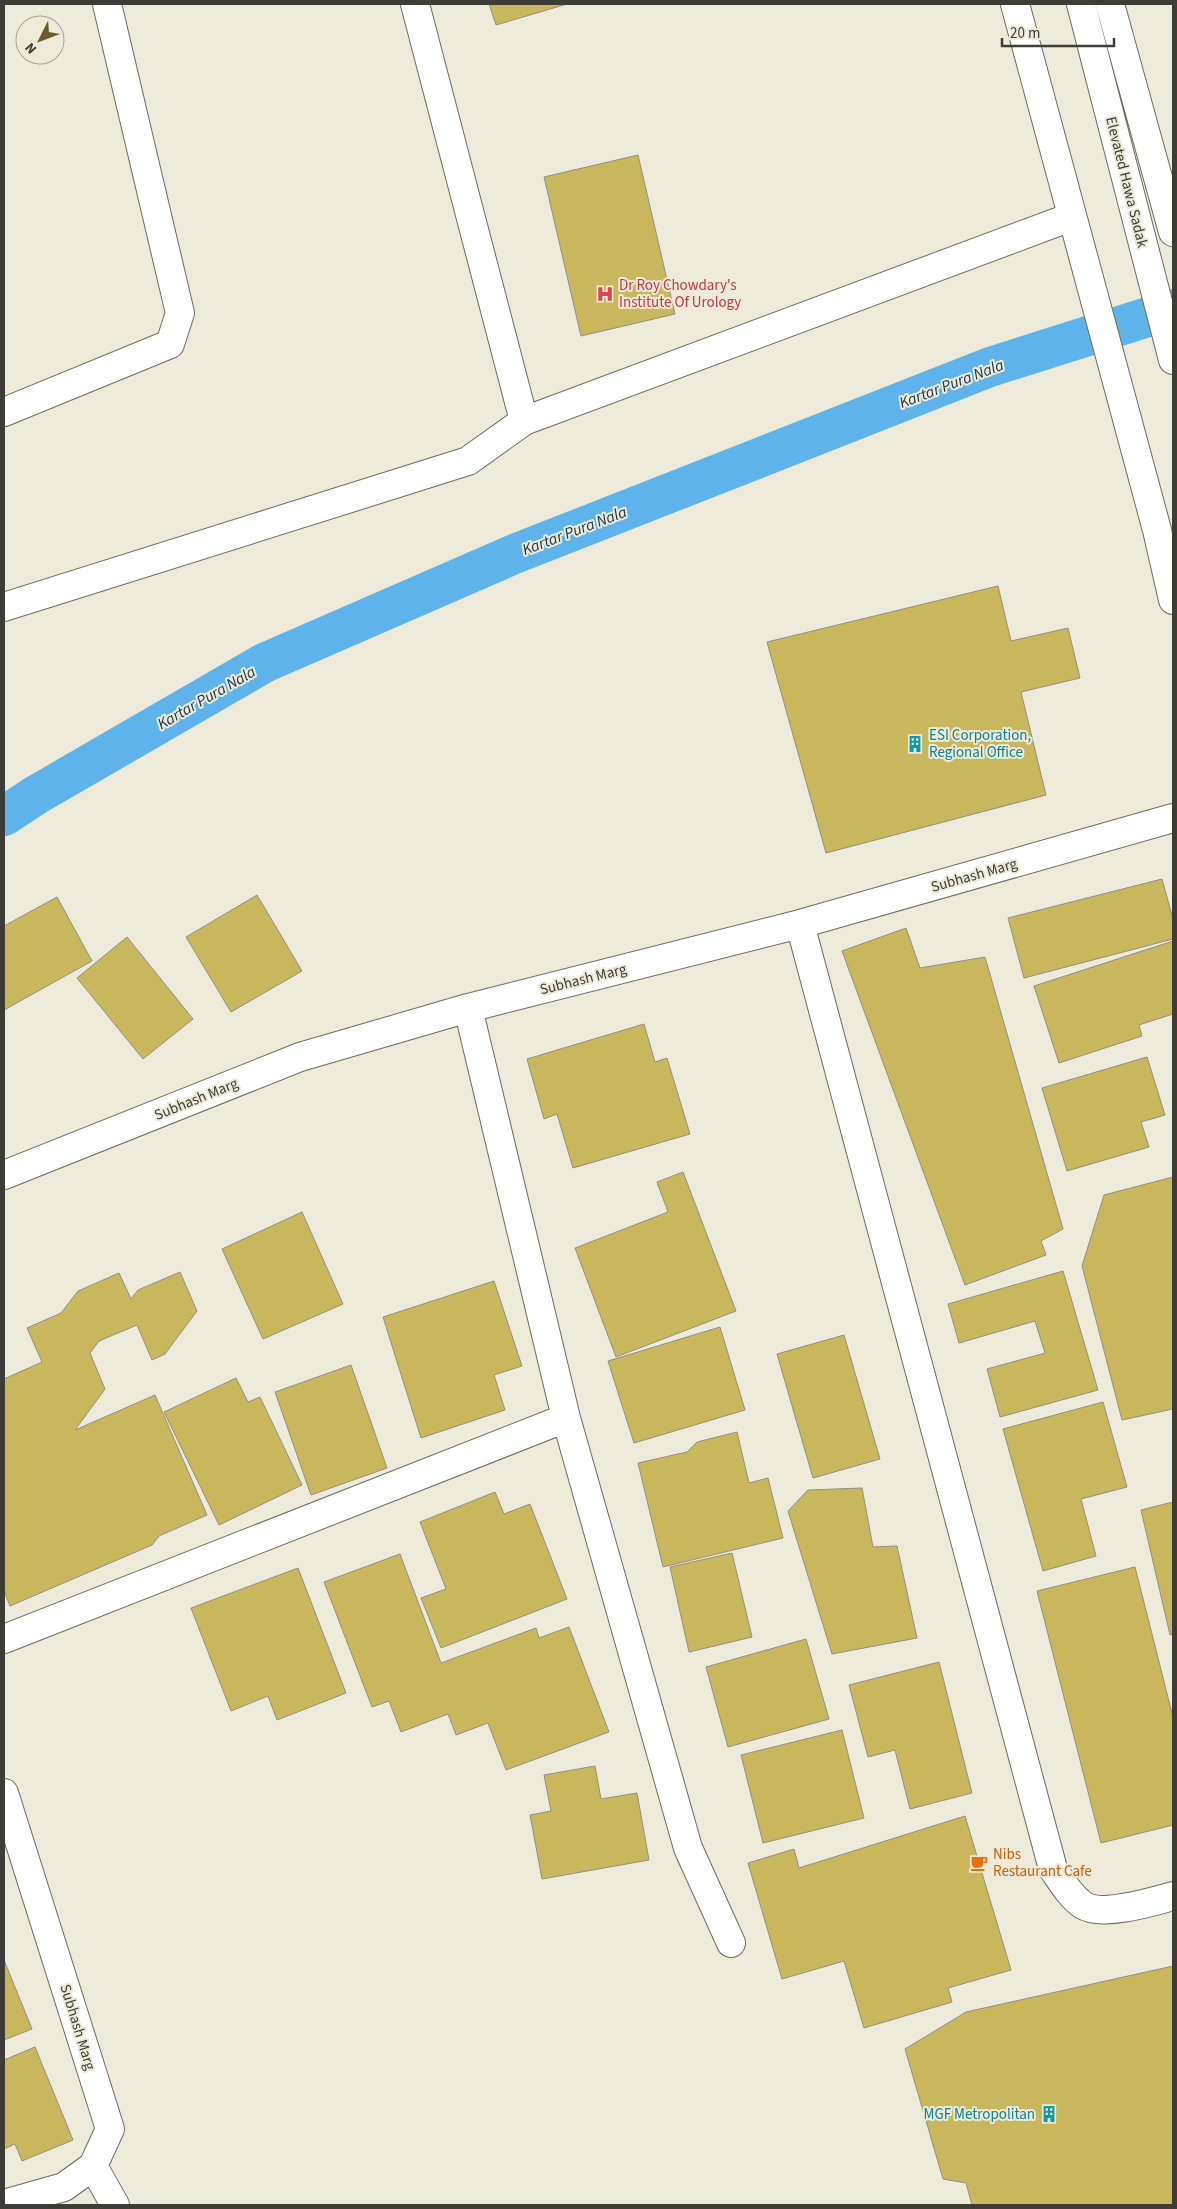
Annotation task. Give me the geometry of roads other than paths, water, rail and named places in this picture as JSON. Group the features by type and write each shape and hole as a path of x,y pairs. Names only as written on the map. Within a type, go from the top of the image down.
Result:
{"street":[{"path":"4,412 170,344 180,313 107,4"},
{"path":"415,4 524,422"},
{"path":"1015,4 1130,436 1157,530 1173,600"},
{"name":"Elevated Hawa Sadak","path":"1081,4 1173,360"},
{"path":"1110,4 1172,227"},
{"path":"4,607 468,461 524,422 1071,217"},
{"path":"1157,530 1173,566"},
{"name":"Subhash Marg","path":"4,1175 300,1058 468,1008 800,924 1173,818"},
{"path":"800,924 1053,1870 1072,1896 1084,1906 1102,1911 1173,1896"},
{"path":"468,1008 566,1418 688,1848 731,1943"},
{"path":"4,1639 566,1418"},
{"name":"Subhash Marg","path":"4,1793 110,2129 93,2166 64,2187 4,2204"},
{"path":"93,2166 115,2205"}],"waterway":[{"name":"Kartar Pura Nala","path":"4,816 36,795 264,663 512,555 990,367 1173,309"}],"place":[{"name":"Dr Roy Chowdary's Institute Of Urology","path":"605,294"},
{"name":"ESI Corporation, Regional Office","path":"915,744"},
{"name":"Nibs Restaurant Cafe","path":"979,1863"},
{"name":"MGF Metropolitan","path":"1049,2114"}]}
